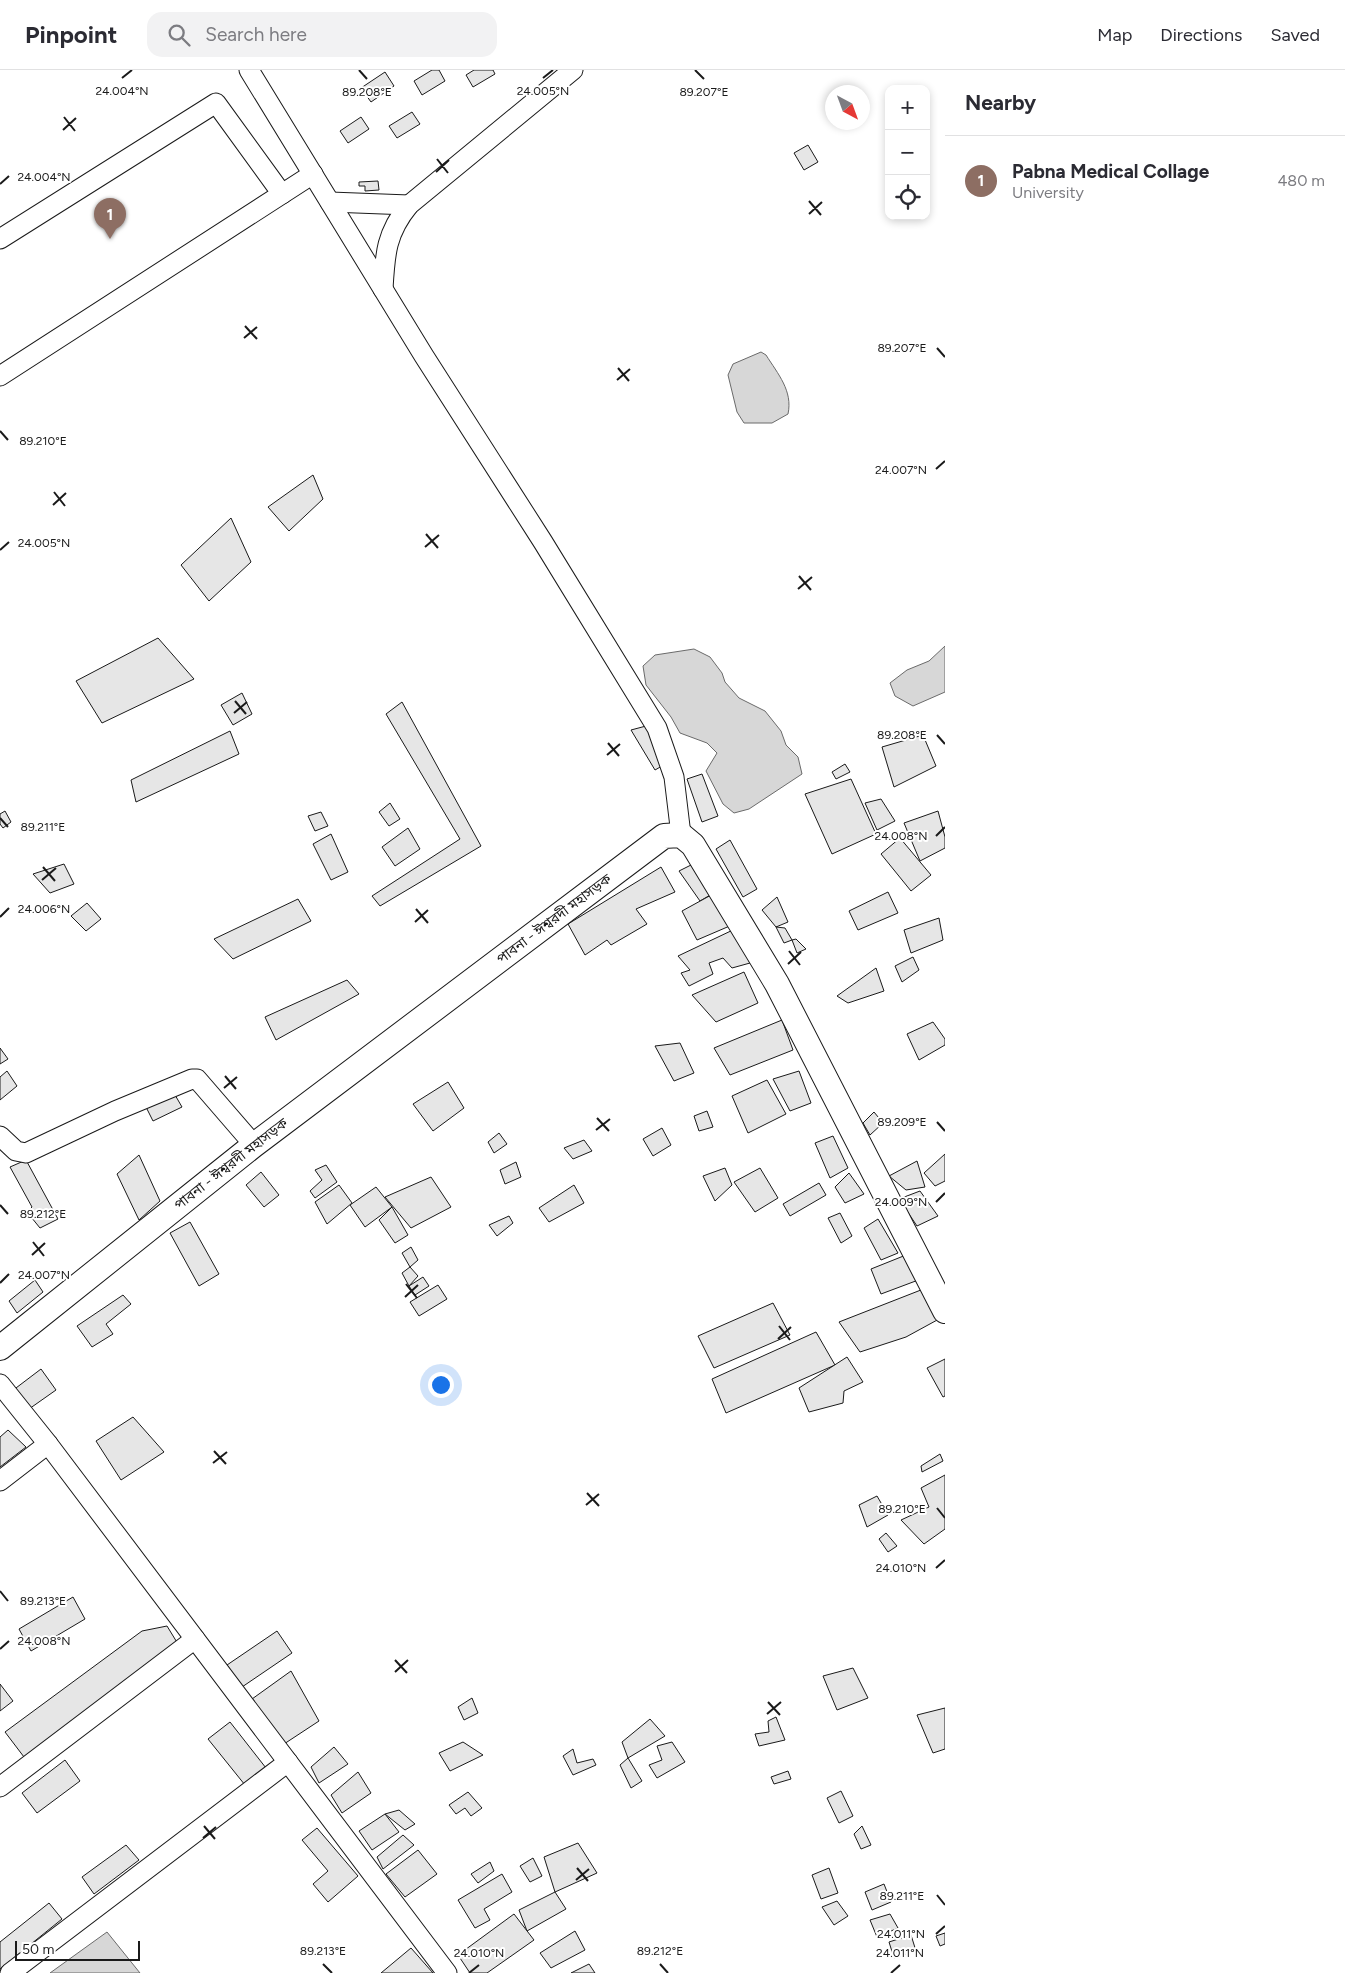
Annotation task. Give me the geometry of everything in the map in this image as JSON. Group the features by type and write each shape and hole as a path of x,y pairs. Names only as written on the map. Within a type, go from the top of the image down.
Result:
{"main road":[{"name":"পাবনা - ঈশ্বরদী মহাসড়ক","path":"0,1348 254,1146 664,836 681,835"},
{"path":"681,835 693,845 777,984 945,1310"}],"street":[{"path":"249,70 383,289 543,542 657,728 674,777 681,835"},
{"path":"383,289 385,250 395,222 409,205 573,70"},
{"path":"0,239 216,103 219,104 282,194"},
{"path":"0,376 313,174"},
{"path":"330,202 409,205"},
{"path":"0,1136 16,1151 26,1153 115,1112 192,1079 197,1079 254,1146"},
{"path":"0,1384 48,1444 447,1973"},
{"path":"0,1481 48,1444"},
{"path":"0,1787 195,1639"},
{"path":"10,1973 288,1762"}],"shaded area":[{"path":"761,352 766,355 780,376 788,398 788,414 772,423 744,423 737,412 728,375 733,364"},
{"path":"945,646 945,692 913,706 895,696 890,683 907,670 929,661"},
{"path":"694,649 710,657 722,673 725,682 739,698 765,711 781,731 786,745 798,757 802,774 749,809 734,813 723,804 706,771 717,753 707,743 680,733 671,717 646,685 643,666 655,655"},
{"path":"107,1932 140,1973 50,1973"}],"building":[{"path":"432,70 439,70 445,81 422,95 414,81"},
{"path":"474,70 493,70 495,74 473,87 466,75"},
{"path":"385,72 394,86 371,102 361,88"},
{"path":"412,112 420,124 397,138 389,126"},
{"path":"361,117 369,129 348,143 340,131"},
{"path":"808,145 818,162 804,170 794,153"},
{"path":"378,181 379,190 365,191 365,186 359,186 359,182"},
{"path":"313,475 323,499 289,531 268,507"},
{"path":"231,518 251,562 209,601 181,565"},
{"path":"158,638 194,679 102,723 76,681"},
{"path":"242,693 252,714 233,725 221,705"},
{"path":"402,702 481,846 380,906 372,896 460,839 386,714"},
{"path":"646,726 662,766 655,770 631,730"},
{"path":"230,731 239,754 136,802 131,780"},
{"path":"923,735 936,766 894,787 882,747"},
{"path":"845,764 850,772 836,779 832,772"},
{"path":"702,774 718,816 702,822 687,779"},
{"path":"851,779 876,834 832,854 805,794"},
{"path":"881,799 895,821 877,830 865,803"},
{"path":"390,803 400,819 389,826 379,812"},
{"path":"5,811 11,822 3,828 0,824 0,814"},
{"path":"938,811 945,837 945,848 920,861 904,823"},
{"path":"321,812 328,826 315,831 308,816"},
{"path":"408,828 420,849 395,866 382,847"},
{"path":"331,834 348,872 331,880 313,844"},
{"path":"900,838 931,875 911,891 881,854"},
{"path":"730,840 757,889 743,897 716,849"},
{"path":"699,861 717,891 700,901 679,871"},
{"path":"64,864 74,884 50,893 33,874"},
{"path":"661,867 675,892 636,909 647,924 611,945 607,940 585,955 568,924"},
{"path":"888,892 898,913 858,930 849,911"},
{"path":"713,894 732,925 697,940 682,911"},
{"path":"777,897 788,922 776,927 762,910"},
{"path":"298,899 311,921 233,959 214,939"},
{"path":"87,903 101,919 86,931 71,916"},
{"path":"939,918 943,940 911,953 904,930"},
{"path":"776,927 785,928 792,940 784,943"},
{"path":"735,929 750,963 732,968 723,958 709,963 713,974 689,986 681,973 690,970 678,956"},
{"path":"796,939 806,949 797,953 792,940"},
{"path":"913,957 919,970 902,982 895,966"},
{"path":"876,968 884,991 848,1003 837,996"},
{"path":"744,972 758,1003 716,1022 692,995"},
{"path":"347,980 359,994 276,1040 265,1017"},
{"path":"782,1020 793,1050 730,1075 714,1048"},
{"path":"933,1022 945,1039 945,1045 919,1060 907,1034"},
{"path":"680,1043 694,1073 674,1081 655,1046"},
{"path":"0,1048 8,1059 0,1064"},
{"path":"7,1071 17,1086 0,1100 0,1077"},
{"path":"799,1071 811,1103 790,1111 773,1079"},
{"path":"767,1080 786,1114 748,1133 732,1096"},
{"path":"448,1082 464,1108 433,1131 413,1104"},
{"path":"171,1088 182,1107 153,1121 145,1105"},
{"path":"707,1111 713,1127 699,1131 694,1116"},
{"path":"874,1112 883,1123 870,1135 863,1123"},
{"path":"662,1128 671,1145 653,1156 643,1139"},
{"path":"499,1133 507,1144 494,1153 488,1142"},
{"path":"833,1136 848,1168 830,1178 815,1143"},
{"path":"584,1140 592,1151 573,1159 564,1148"},
{"path":"945,1154 945,1181 935,1186 924,1173"},
{"path":"139,1155 160,1201 139,1220 117,1174"},
{"path":"26,1160 58,1219 40,1228 27,1212 32,1207 10,1167"},
{"path":"917,1161 925,1187 906,1190 889,1176"},
{"path":"516,1162 521,1177 505,1184 500,1170"},
{"path":"326,1165 337,1182 315,1198 310,1191 322,1180 315,1170"},
{"path":"725,1168 732,1185 715,1201 703,1176"},
{"path":"760,1168 778,1198 755,1212 734,1182"},
{"path":"261,1172 279,1195 264,1207 246,1185"},
{"path":"849,1173 864,1194 845,1203 835,1187"},
{"path":"431,1177 451,1207 411,1228 385,1197"},
{"path":"819,1183 826,1195 790,1216 783,1204"},
{"path":"339,1185 352,1203 327,1224 315,1202"},
{"path":"574,1185 584,1203 549,1222 539,1208"},
{"path":"376,1187 392,1207 365,1227 350,1205"},
{"path":"920,1191 938,1216 917,1226 899,1199"},
{"path":"392,1207 408,1235 395,1243 379,1220"},
{"path":"840,1213 852,1236 841,1243 828,1218"},
{"path":"509,1216 513,1223 497,1236 489,1225"},
{"path":"878,1219 898,1253 881,1260 864,1228"},
{"path":"190,1222 219,1274 199,1286 170,1233"},
{"path":"411,1247 418,1260 410,1267 402,1253"},
{"path":"911,1253 921,1279 881,1294 871,1269"},
{"path":"410,1267 418,1276 409,1286 402,1273"},
{"path":"423,1277 429,1286 415,1295 409,1286"},
{"path":"35,1280 43,1292 17,1313 9,1301"},
{"path":"438,1285 447,1299 419,1316 410,1302"},
{"path":"926,1288 939,1319 906,1337 860,1352 839,1322"},
{"path":"123,1295 131,1304 106,1324 113,1334 92,1347 77,1326"},
{"path":"773,1303 790,1335 714,1368 698,1336"},
{"path":"816,1332 835,1365 726,1413 712,1379"},
{"path":"847,1357 863,1382 844,1391 843,1403 809,1412 799,1388"},
{"path":"945,1359 945,1396 943,1397 927,1368"},
{"path":"41,1369 56,1390 29,1409 12,1391"},
{"path":"133,1417 164,1452 121,1480 96,1441"},
{"path":"8,1430 26,1447 0,1467 0,1437"},
{"path":"940,1454 943,1461 922,1472 921,1466"},
{"path":"945,1475 945,1529 924,1544 901,1520 929,1507 921,1488"},
{"path":"877,1496 888,1515 867,1527 859,1505"},
{"path":"886,1533 897,1546 888,1552 879,1539"},
{"path":"73,1597 85,1619 31,1651 19,1629"},
{"path":"167,1626 178,1644 24,1757 5,1732 142,1631"},
{"path":"277,1631 292,1653 242,1687 227,1665"},
{"path":"853,1668 868,1698 837,1710 823,1676"},
{"path":"291,1671 319,1721 284,1744 252,1699"},
{"path":"0,1684 13,1701 0,1711"},
{"path":"472,1698 478,1713 464,1720 458,1707"},
{"path":"945,1708 945,1749 933,1753 917,1715"},
{"path":"776,1717 785,1740 759,1746 755,1734 769,1732 768,1721"},
{"path":"650,1719 665,1736 628,1758 622,1742"},
{"path":"230,1722 266,1768 245,1785 208,1739"},
{"path":"463,1742 483,1755 450,1771 439,1753"},
{"path":"672,1742 685,1762 657,1778 649,1765 662,1760 657,1746"},
{"path":"334,1747 348,1764 319,1783 311,1767"},
{"path":"573,1749 577,1763 593,1759 596,1765 573,1775 563,1756"},
{"path":"628,1758 642,1781 631,1788 620,1765"},
{"path":"65,1760 80,1781 37,1813 22,1793"},
{"path":"788,1771 791,1779 774,1784 771,1777"},
{"path":"358,1772 371,1793 342,1813 331,1795"},
{"path":"841,1791 853,1816 839,1823 827,1798"},
{"path":"468,1792 482,1808 471,1816 465,1808 456,1814 449,1805"},
{"path":"399,1810 415,1824 405,1830 385,1814"},
{"path":"385,1814 399,1832 372,1850 359,1831"},
{"path":"862,1826 871,1845 861,1849 854,1834"},
{"path":"317,1828 358,1876 328,1902 313,1884 328,1871 302,1840"},
{"path":"403,1835 414,1845 383,1869 377,1857"},
{"path":"578,1843 597,1873 555,1892 544,1857"},
{"path":"126,1845 139,1860 94,1894 82,1877"},
{"path":"418,1850 437,1874 405,1897 386,1874"},
{"path":"533,1858 542,1876 530,1882 520,1866"},
{"path":"490,1862 494,1871 478,1883 471,1874"},
{"path":"829,1868 838,1893 821,1899 812,1875"},
{"path":"502,1874 512,1892 484,1909 490,1920 475,1928 458,1900"},
{"path":"884,1884 891,1902 872,1910 865,1892"},
{"path":"555,1892 566,1909 527,1931 519,1910"},
{"path":"837,1901 848,1916 834,1925 822,1907"},
{"path":"49,1903 62,1919 0,1969 0,1942"},
{"path":"514,1914 534,1940 487,1973 470,1973 458,1955"},
{"path":"890,1914 898,1928 877,1937 870,1920"},
{"path":"575,1931 585,1950 551,1968 540,1953"},
{"path":"945,1933 945,1944 940,1946 936,1936"},
{"path":"911,1935 916,1951 894,1958 889,1942"},
{"path":"411,1948 433,1973 381,1973"},
{"path":"589,1964 595,1973 571,1973"}],"place":[{"name":"Pabna Medical Collage","path":"110,239"}]}
